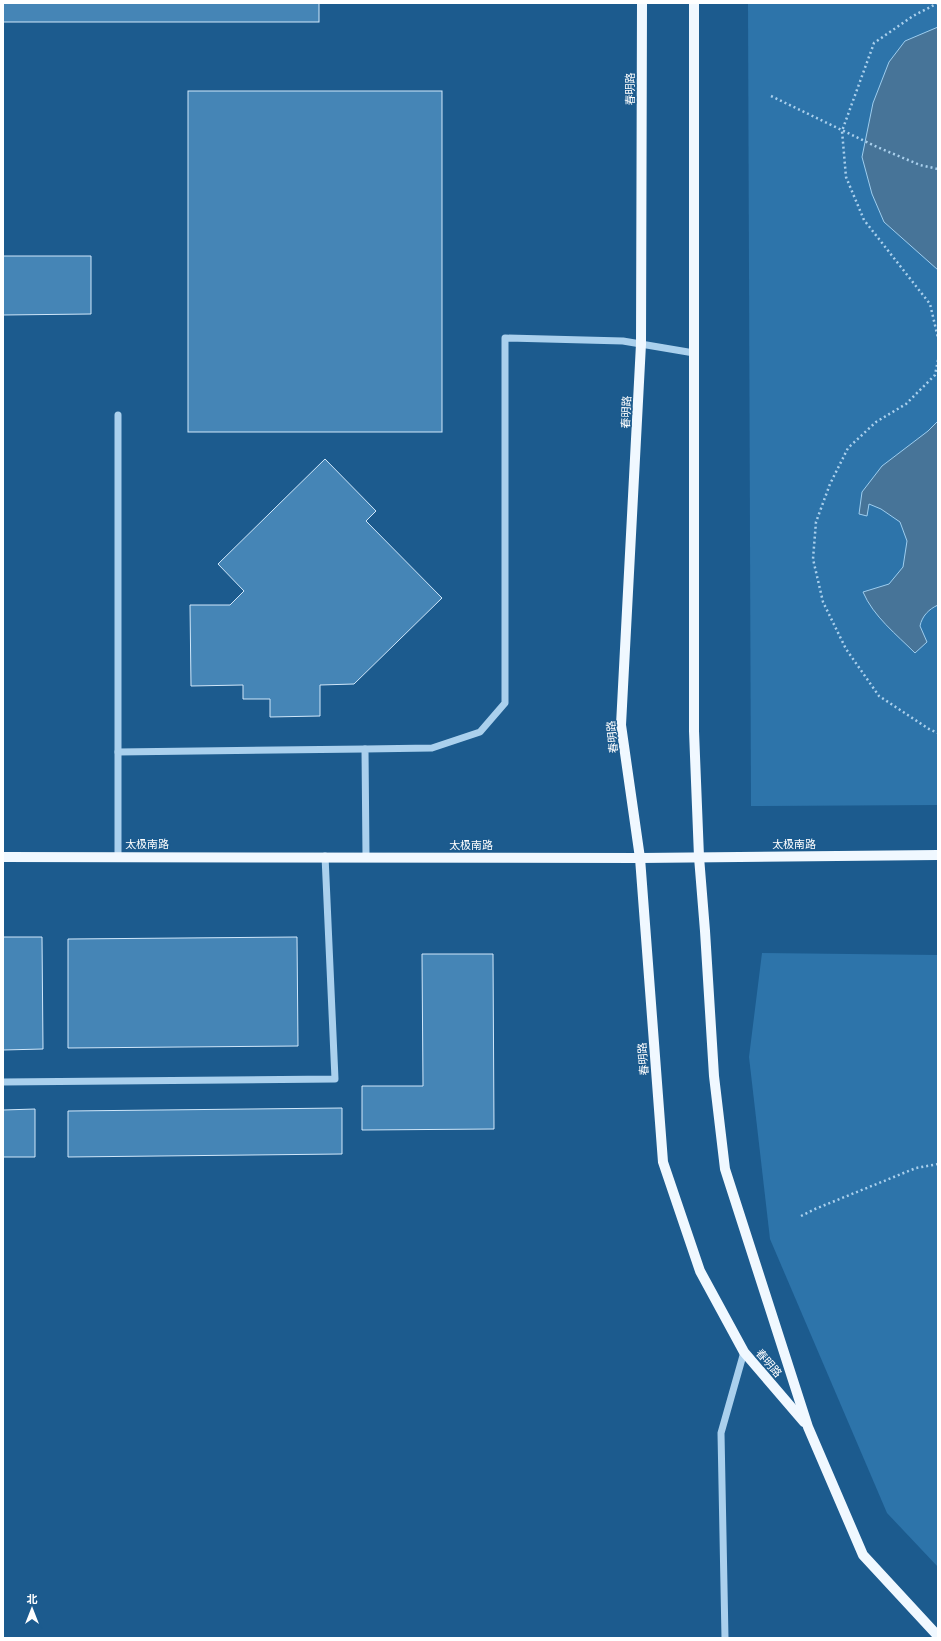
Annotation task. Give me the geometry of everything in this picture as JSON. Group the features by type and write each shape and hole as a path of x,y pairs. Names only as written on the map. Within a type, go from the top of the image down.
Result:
{"main road":[{"name":"春明路","path":"642,3 641,344 621,725 640,858 663,1162 700,1271 744,1352 808,1427"},
{"name":"春明路","path":"694,3 694,731 699,857 714,1076 725,1169 808,1427 863,1555 938,1636"},
{"name":"太极南路","path":"3,857 366,856 640,858 938,856"}],"street":[{"path":"118,752 432,748 480,732 505,703 505,338 623,341 694,353"},
{"path":"118,415 118,856"},
{"path":"365,749 366,856"},
{"path":"3,1082 335,1080 325,856"},
{"path":"726,1638 721,1433 744,1352"}],"path":[{"path":"938,3 913,16 874,43 842,131 846,177 864,220 930,304 938,338"},
{"path":"771,96 842,131 920,165 938,168"},
{"path":"938,360 935,375 906,404 876,422 848,448 830,484 816,522 813,559 823,602 846,649 879,696 929,729 938,732"},
{"path":"801,1216 916,1168 938,1164"}],"shaded area":[{"path":"748,3 938,3 938,805 751,806"},
{"path":"938,27 938,270 884,222 872,194 862,157 873,103 889,62 905,41"},
{"path":"938,421 938,605 929,611 922,619 920,626 927,642 915,653 879,617 867,601 863,592 889,584 903,567 907,541 900,522 881,509 869,504 867,516 859,514 862,492 882,466 928,431"},
{"path":"762,953 938,955 938,1567 887,1513 770,1239 749,1057"}],"building":[{"path":"3,3 319,3 319,22 3,22"},
{"path":"188,91 442,91 442,432 188,432"},
{"path":"3,256 91,256 91,314 3,315"},
{"path":"325,459 376,511 366,521 442,598 354,684 320,685 320,716 270,717 270,699 243,699 243,685 191,686 190,605 230,605 244,591 218,564"},
{"path":"3,937 42,937 43,1049 3,1050"},
{"path":"297,937 298,1046 68,1048 68,939"},
{"path":"422,954 493,954 494,1129 362,1130 362,1086 423,1086"},
{"path":"342,1108 342,1154 68,1157 68,1111"},
{"path":"35,1109 35,1157 3,1157 3,1110"}]}
